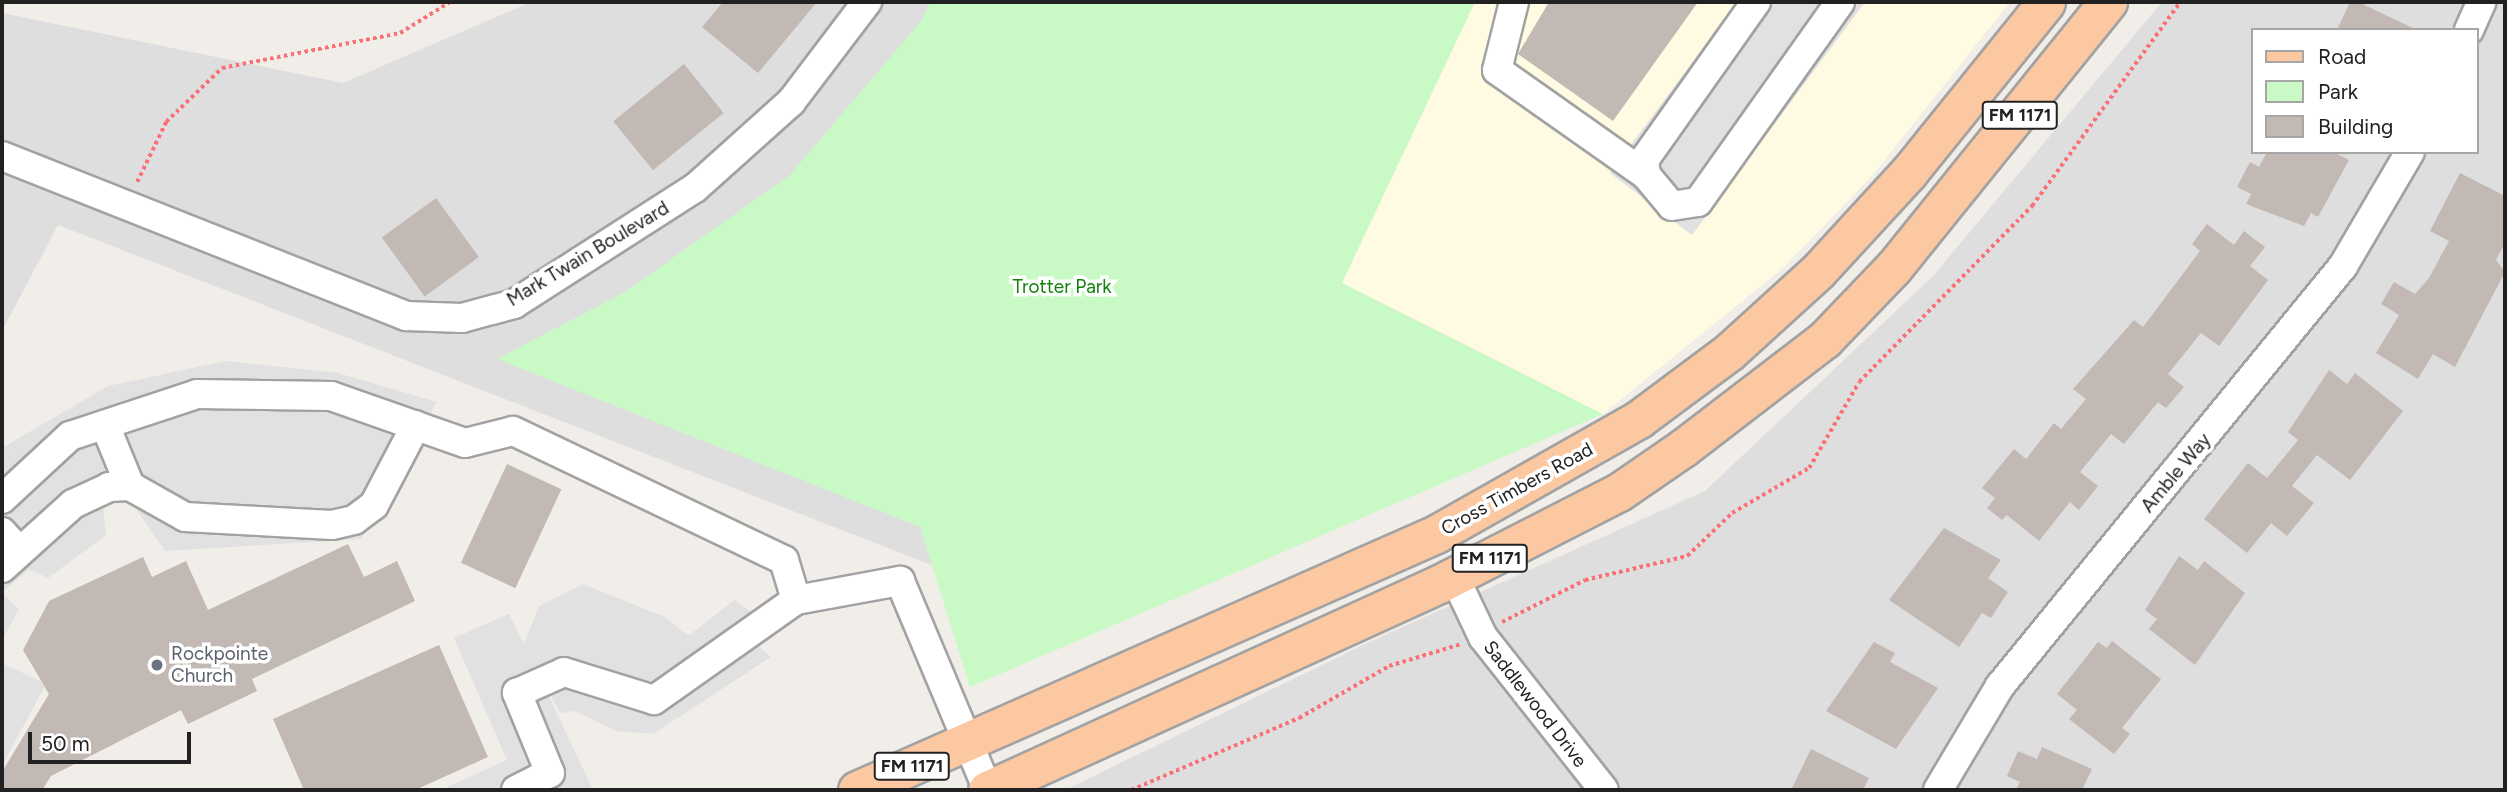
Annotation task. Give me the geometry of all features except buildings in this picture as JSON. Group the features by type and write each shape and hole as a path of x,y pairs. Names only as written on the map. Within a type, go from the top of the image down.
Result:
{"main road":[{"name":"Cross Timbers Road","path":"857,790 1436,534 1639,419 1729,352 1818,271 1909,172 2046,2"},
{"name":"FM 1171","path":"988,790 1454,576 1619,492 1824,340 1930,228 2108,2"}],"street":[{"name":"Mark Twain Boulevard","path":"2,156 129,203 407,316 461,318 514,304 695,188 791,102 867,2"},
{"path":"1514,2 1497,69 1646,175 1672,206 1698,202 1840,2"},
{"path":"1646,175 1644,160 1756,2"},
{"path":"2471,28 2488,6"},
{"name":"Amble Way","path":"1938,790 2000,686 2343,266 2409,154"},
{"path":"2,499 70,436 197,394 331,396 465,443 513,431 784,560 796,600"},
{"path":"105,425 130,486 153,505 185,517 332,525 354,520 374,505 416,425"},
{"path":"7,550 73,504 109,487 130,486"},
{"name":"Saddlewood Drive","path":"1454,576 1483,637 1604,790"},
{"path":"516,790 550,773 517,693 564,672 654,700 796,600 900,581 988,790"}],"path":[{"path":"129,203 158,132 222,68 400,33 450,2"}],"shaded area":[{"path":"531,2 1475,2 947,571 58,225 2,331 2,13 343,83"},
{"path":"1475,2 2010,2 1872,176 1782,269 1603,414 1337,292"},
{"path":"1737,2 1865,2 1692,235 1610,173"},
{"path":"2162,2 2505,2 2505,790 1065,790 1365,644 1705,491 1933,276"},
{"path":"226,361 338,373 437,402 361,539 165,551 128,497 103,506 106,535 48,578 29,569 2,593 2,448 108,386"},
{"path":"583,584 665,617 688,636 735,600 773,629 754,642 771,657 653,734 617,731 575,711 560,713 535,667 593,790 441,790 507,760 454,638 509,614 524,644 539,606"},
{"path":"2,593 19,609 2,640"},
{"path":"2,663 46,684 4,762 2,760"}],"green space":[{"name":"Trotter Park","path":"930,2 1475,2 1342,283 1603,414 970,687 920,527 497,359 625,292 790,175 922,20"}],"place":[{"name":"Rockpointe Church","path":"157,665"}]}
